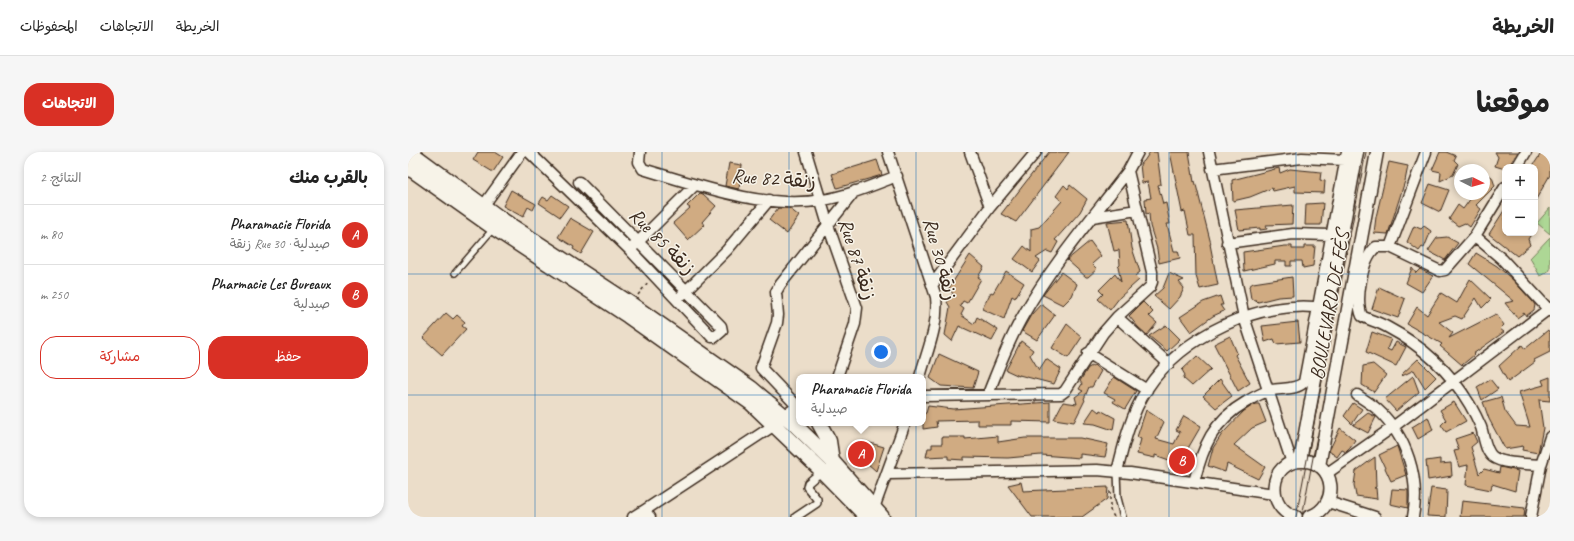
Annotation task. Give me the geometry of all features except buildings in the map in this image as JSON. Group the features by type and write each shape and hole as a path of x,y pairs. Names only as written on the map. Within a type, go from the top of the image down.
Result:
{"main road":[{"path":"410,152 484,205 498,224"},
{"path":"408,167 498,224 631,304 751,388 822,471 874,514"},
{"path":"780,421 796,410"},
{"path":"780,421 832,461 874,514"},
{"path":"822,426 829,440 832,461"}],"street":[{"path":"484,205 522,152"},
{"path":"529,152 630,250 676,300 687,291 736,241 769,200"},
{"name":"Rue 82 زنقة","path":"640,152 639,162 641,168 695,185 731,194 769,200 798,202 822,200 855,191 897,176"},
{"name":"Rue 87 زنقة","path":"806,152 822,200 828,225 857,308 855,324 838,374"},
{"name":"Rue 30 زنقة","path":"888,152 933,284 938,309 921,374"},
{"path":"970,152 990,208"},
{"path":"933,284 990,208 1036,152"},
{"path":"988,394 1012,337 1024,313 1045,280 1128,171 1138,152"},
{"path":"1209,152 1244,318 1268,391 1296,462"},
{"name":"BOULEVARD DE FÈS","path":"1296,462 1323,308 1357,152"},
{"name":"BOULEVARD DE FÈS","path":"1322,470 1377,152"},
{"path":"1390,247 1426,152"},
{"path":"1519,164 1526,152"},
{"path":"1194,482 1200,455 1209,437 1221,421 1233,410 1268,391 1300,386 1304,382 1323,308 1330,234 1346,156 1303,155 1212,169"},
{"path":"926,396 1061,394 1066,389 1088,352 1117,317 1150,287 1152,282 1152,272 1128,171"},
{"name":"Rue 85 زنقة","path":"579,182 721,326 722,331 713,337 676,300"},
{"path":"630,250 695,185"},
{"path":"796,405 763,371 762,361 778,319 776,292 780,284 855,191"},
{"path":"1502,192 1475,236 1445,270 1440,271 1390,247 1376,247 1367,257 1358,299 1362,316 1387,327 1424,350 1454,381 1470,405 1492,456 1498,460 1541,465"},
{"path":"1092,217 1137,210"},
{"path":"1227,243 1293,234 1330,234"},
{"path":"1322,470 1394,427 1549,309 1502,259 1475,236"},
{"path":"1117,472 1129,427 1147,390 1168,364 1185,350 1206,336 1244,318 1271,309 1284,307 1323,308"},
{"path":"1117,317 1168,364"},
{"path":"1088,352 1147,390"},
{"path":"1357,395 1377,409 1394,427 1407,451 1414,477 1415,504 1413,517"},
{"path":"633,517 636,513 646,514 780,421"},
{"path":"874,514 904,426"},
{"path":"1531,517 1541,465 1550,437"},
{"path":"1291,516 1279,506 1274,494 1274,484 1278,474 1283,468 1296,462 1309,461 1322,470 1331,486 1328,502 1320,511 1309,517"},
{"path":"796,517 817,503 816,499 807,487 808,483 822,471"},
{"path":"888,474 1117,472 1274,494"},
{"path":"1328,502 1375,517"}],"lane":[{"path":"455,272 498,224"},
{"path":"1117,472 1118,498 1123,517"}],"path":[{"path":"1110,486 1110,510 1114,517"}],"green space":[{"path":"1550,208 1550,234 1538,224 1538,222"},
{"path":"1550,237 1550,270 1540,276 1530,258"}],"tram line":[{"path":"1296,517 1366,152"},
{"path":"1302,517 1317,436"}],"place":[{"name":"Pharamacie Florida","path":"861,454"},
{"name":"Pharmacie Les Bureaux","path":"1182,461"}]}
